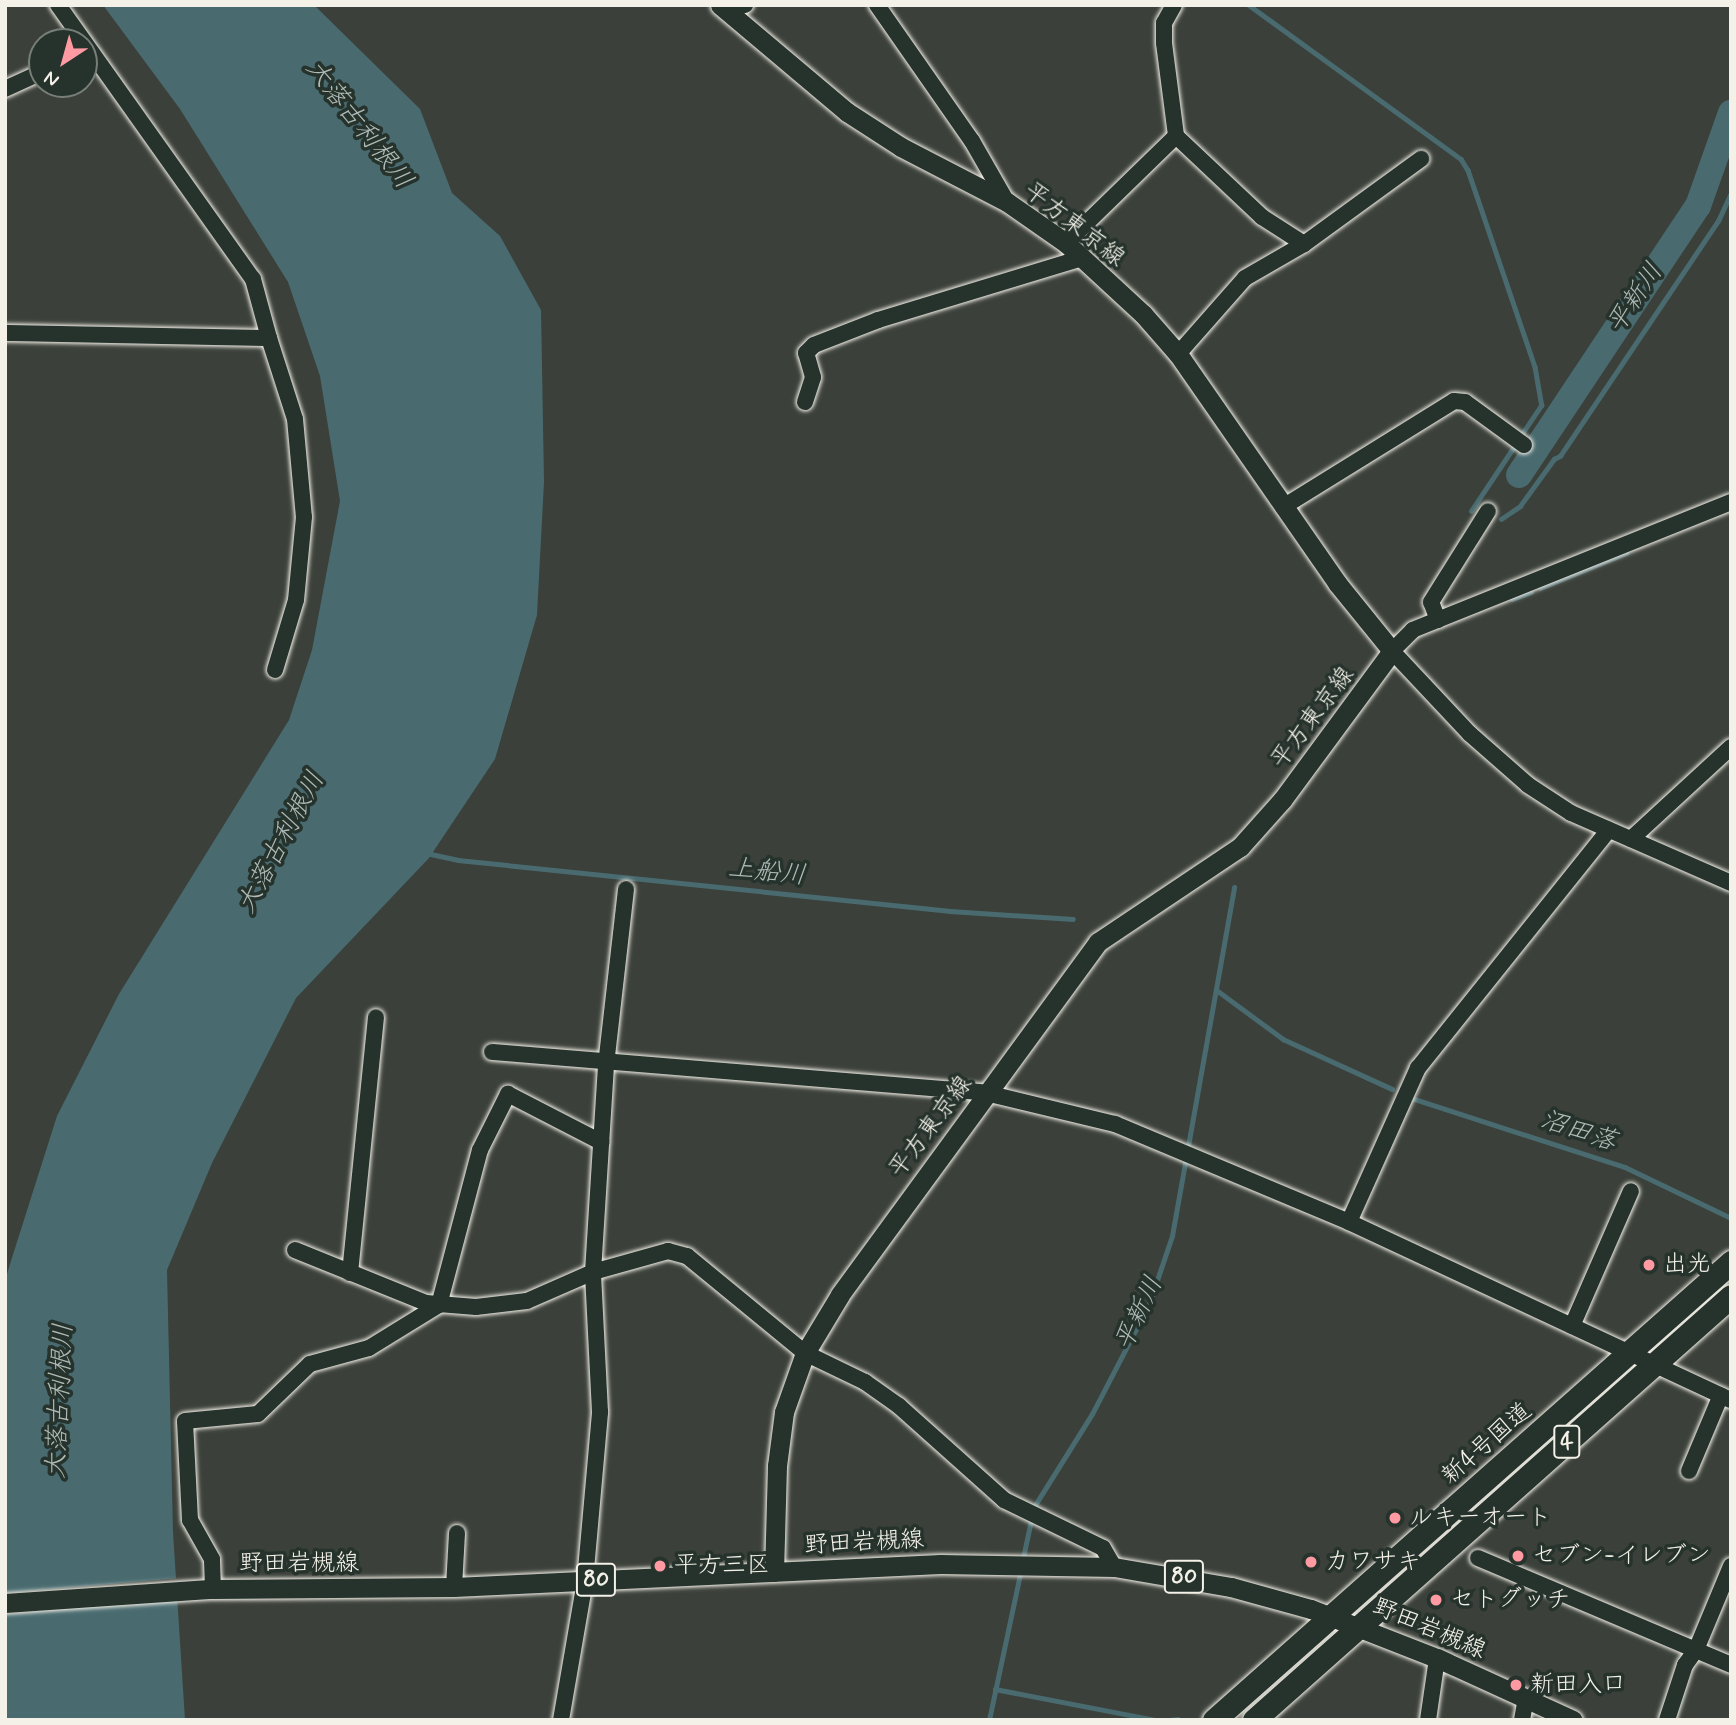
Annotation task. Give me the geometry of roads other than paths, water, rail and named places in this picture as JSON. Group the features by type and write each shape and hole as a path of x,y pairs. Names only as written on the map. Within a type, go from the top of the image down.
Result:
{"highway":[{"name":"新4号国道","path":"1214,1720 1731,1262"},
{"name":"4","path":"1254,1720 1731,1296"}],"main road":[{"name":"平方東京線","path":"730,7 847,111 901,147 1007,202 1066,243 1082,258 1178,354 1283,506 1392,651 1282,800 1240,847 1105,934 847,1284 805,1353 784,1412 777,1466 774,1572"},
{"name":"野田岩槻線","path":"5,1603 213,1589 454,1587 1023,1563 1114,1567 1231,1587 1331,1616 1437,1658 1573,1720"}],"street":[{"path":"58,5 73,28"},
{"path":"877,5 972,141 1007,202"},
{"path":"1174,5 1164,23 1164,43 1176,136 1262,217 1304,244"},
{"path":"98,66 253,279 295,419 304,517 296,600 275,670"},
{"path":"5,89 28,78"},
{"path":"1066,243 1176,136"},
{"path":"1178,354 1245,278 1304,244 1421,159"},
{"path":"805,402 813,377 806,353 814,345 878,320 1082,258"},
{"path":"5,333 269,338"},
{"path":"1283,506 1454,401 1465,402 1524,445"},
{"path":"1731,502 1413,630 1392,651 1470,734 1528,785 1609,830 1731,883"},
{"path":"1438,620 1431,602 1488,511"},
{"path":"1631,839 1731,747"},
{"path":"1349,1222 1418,1068 1609,830"},
{"path":"561,1720 584,1581 600,1412 593,1272 606,1065 625,889"},
{"path":"350,1273 376,1017"},
{"path":"492,1052 606,1065 986,1093 1115,1124 1349,1222 1726,1398 1689,1471"},
{"path":"213,1589 212,1559 190,1521 184,1421 258,1414 310,1364 369,1348 439,1305 480,1150 508,1094 601,1142"},
{"path":"1572,1326 1631,1191"},
{"path":"295,1250 439,1305 479,1307 527,1301 593,1272 668,1251 687,1256 805,1353 865,1382 899,1406 1004,1500 1103,1548 1114,1567"},
{"path":"454,1587 457,1533"},
{"path":"1478,1558 1731,1665"},
{"path":"1667,1720 1685,1665 1696,1650 1731,1566"},
{"path":"1428,1720 1437,1658"},
{"path":"1522,1720 1526,1698"}],"water":[{"name":"大落古利根川","path":"103,5 314,5 420,109 452,193 500,236 541,310 544,482 537,615 495,759 429,858 296,998 212,1163 167,1270 173,1532 185,1720 5,1720 5,1281 57,1116 119,994 289,720 312,650 340,501 320,376 288,282 180,109"}],"waterway":[{"path":"1249,5 1461,159 1468,170 1535,367 1542,405 1520,438"},
{"name":"平新川","path":"1519,475 1698,206 1731,113"},
{"path":"1501,519 1520,506 1554,459 1560,456 1718,221 1731,193"},
{"path":"1471,511 1515,445"},
{"name":"上船川","path":"1540,588 1626,553"},
{"name":"上船川","path":"1512,599 1531,592"},
{"name":"上船川","path":"426,853 458,860 950,911 1073,919"},
{"name":"平新川","path":"1032,1510 1092,1414 1149,1304 1172,1236 1234,887"},
{"name":"沼田落","path":"1218,991 1283,1039 1392,1089"},
{"name":"沼田落","path":"1408,1097 1625,1167 1731,1218"},
{"name":"平新川","path":"1023,1558 1031,1519"},
{"name":"平新川","path":"989,1720 1021,1570"},
{"path":"995,1689 1156,1720"},
{"path":"1170,1720 1178,1719"}],"place":[{"name":"出光","path":"1649,1265"},
{"name":"ルキーオート","path":"1395,1518"},
{"name":"セブン-イレブン","path":"1518,1556"},
{"name":"カワサキ","path":"1311,1562"},
{"name":"平方三区","path":"660,1566"},
{"name":"セトグッチ","path":"1436,1600"},
{"name":"新田入口","path":"1516,1685"}]}
